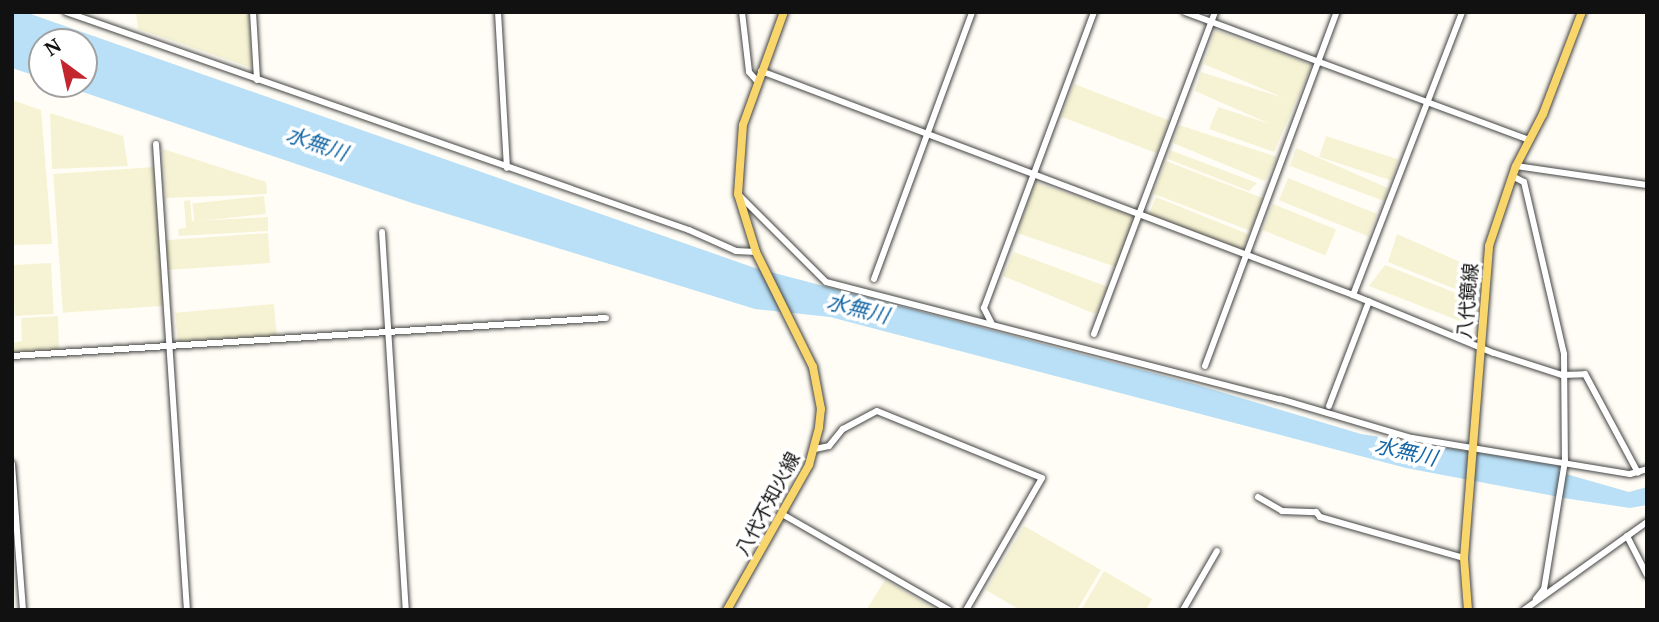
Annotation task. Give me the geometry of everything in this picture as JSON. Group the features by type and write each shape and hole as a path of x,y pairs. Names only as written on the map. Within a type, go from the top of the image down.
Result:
{"main road":[{"name":"八代不知火線","path":"727,610 782,514 815,449 821,409 813,367 757,254 738,194 741,134 757,81 784,12"},
{"name":"八代鏡線","path":"1468,610 1464,558 1489,246 1516,166 1527,139 1543,114 1582,12"}],"street":[{"path":"66,12 736,251 757,254"},
{"path":"253,12 257,80"},
{"path":"498,12 507,168"},
{"path":"742,12 749,72 757,81"},
{"path":"874,279 972,12"},
{"path":"992,324 984,308 1094,12"},
{"path":"1185,12 1318,64 1527,139"},
{"path":"1094,334 1215,12"},
{"path":"1205,366 1337,12"},
{"path":"1353,295 1462,12"},
{"path":"761,71 1353,295 1480,347 1562,375 1585,374 1638,473"},
{"path":"156,144 187,610"},
{"path":"1516,166 1647,185"},
{"path":"1514,177 1524,182 1564,354 1562,375 1565,461 1546,579 1536,599"},
{"path":"738,194 826,282 1280,399 1412,438 1638,473 1647,469"},
{"path":"382,232 406,610"},
{"path":"1329,406 1368,301"},
{"path":"12,356 606,318"},
{"path":"815,449 829,446 843,429 877,411 1042,478 966,610"},
{"path":"12,464 23,610"},
{"path":"1258,497 1282,510 1316,512 1320,517 1464,558"},
{"path":"782,514 949,610"},
{"path":"1524,610 1647,522"},
{"path":"1627,537 1647,575"},
{"path":"1183,610 1217,551"}],"shaded area":[{"path":"136,12 249,12 252,68 138,29"},
{"path":"1215,30 1312,65 1274,152 1209,129 1218,107 1270,124 1195,91 1201,72 1284,98 1204,64"},
{"path":"1074,84 1169,121 1157,153 1061,117"},
{"path":"12,100 41,110 52,244 12,245"},
{"path":"50,113 123,136 128,166 52,169"},
{"path":"1179,125 1277,157 1265,181 1173,143"},
{"path":"1326,136 1398,159 1391,180 1319,157"},
{"path":"1296,148 1388,188 1384,201 1290,166"},
{"path":"163,149 266,182 267,194 166,198"},
{"path":"1170,150 1257,183 1249,191 1168,159"},
{"path":"1166,161 1263,198 1251,231 1153,194"},
{"path":"154,167 164,306 63,313 53,174"},
{"path":"1288,178 1377,214 1368,236 1279,200"},
{"path":"1035,182 1134,216 1117,267 1017,233"},
{"path":"264,196 266,214 194,221 192,204"},
{"path":"1156,197 1249,234 1241,253 1149,216"},
{"path":"190,200 192,221 268,217 268,231 179,236 178,229 186,228 184,201"},
{"path":"1273,204 1336,229 1326,255 1263,230"},
{"path":"268,233 270,263 167,270 165,240"},
{"path":"1397,234 1467,265 1470,295 1388,262"},
{"path":"1014,252 1108,287 1095,314 1003,276"},
{"path":"51,263 54,314 15,316 12,265"},
{"path":"1385,265 1466,297 1465,323 1369,286"},
{"path":"274,304 277,337 178,346 175,313"},
{"path":"58,316 59,351 12,353 12,343 22,341 21,318"},
{"path":"1024,526 1101,570 1077,610 1020,610 986,590"},
{"path":"1104,571 1152,599 1146,610 1081,610"},
{"path":"885,580 936,610 867,609"}],"water":[{"path":"12,12 25,12 71,28 28,28 28,73 12,68"},
{"name":"水無川","path":"98,38 755,268 1191,383 1361,434 1560,466 1559,472 1629,492 1647,487 1647,505 1630,508 1570,499 1406,468 830,317 755,309 412,203 98,97"}]}
